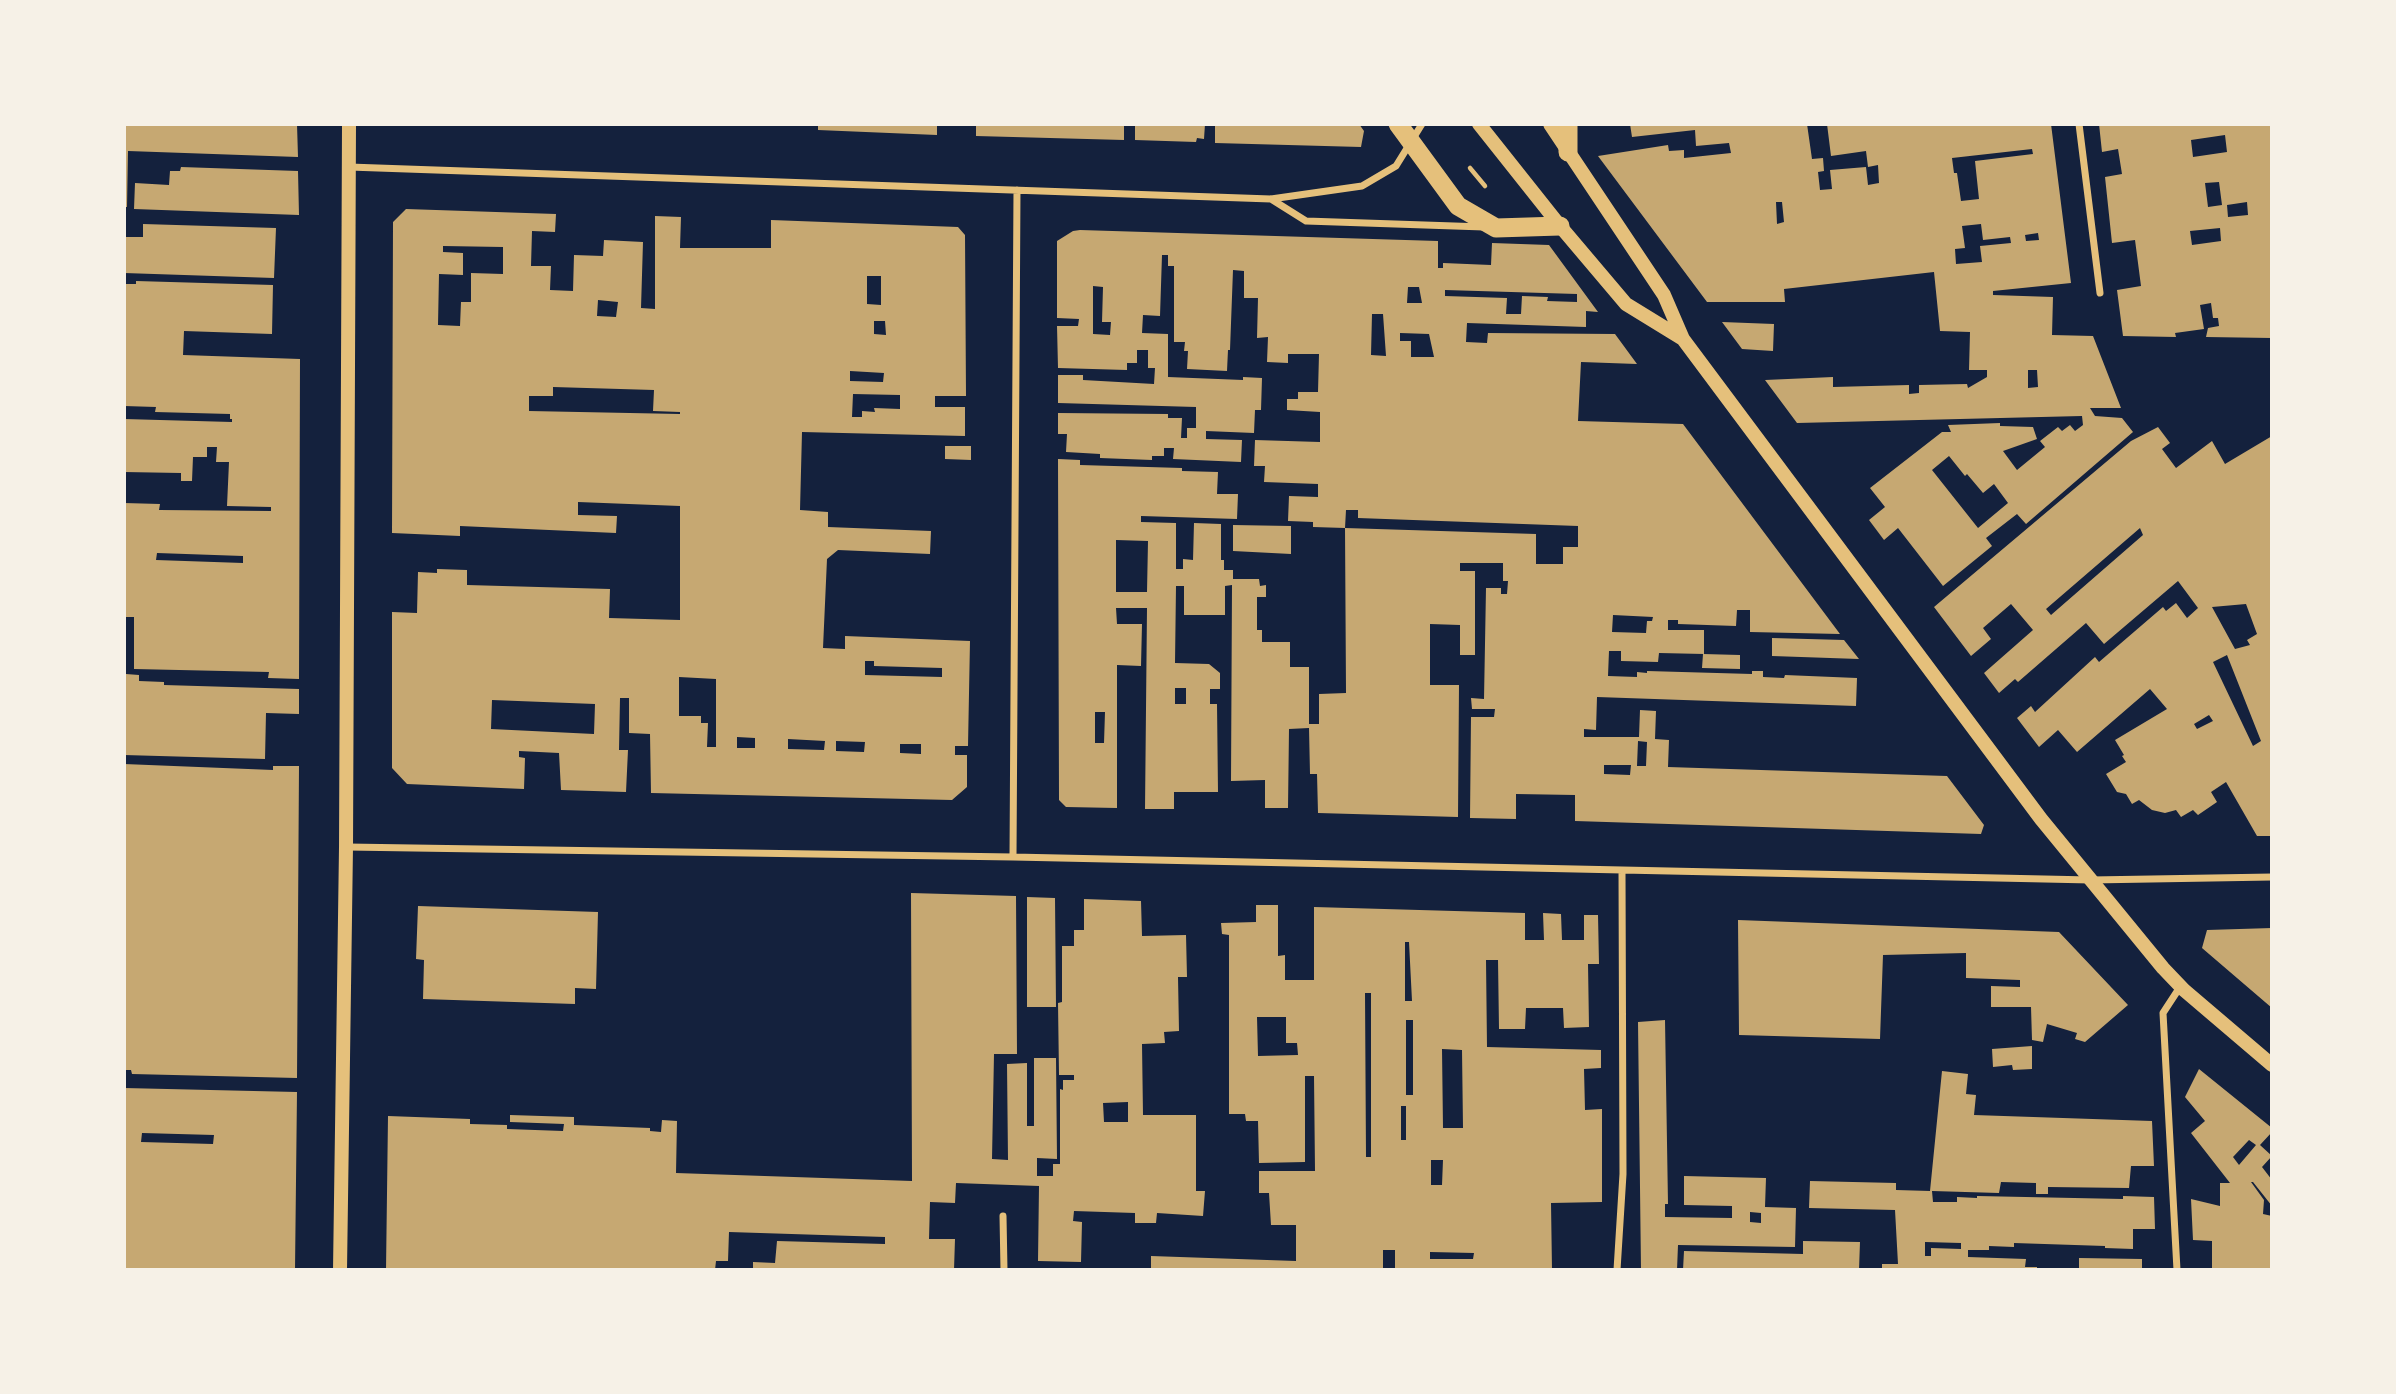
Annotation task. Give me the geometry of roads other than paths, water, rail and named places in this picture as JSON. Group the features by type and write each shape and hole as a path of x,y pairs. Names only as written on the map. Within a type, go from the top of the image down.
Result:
{"highway":[{"path":"1398,124 1458,205 1496,228 1560,226"},
{"path":"1568,124 1568,152"}],"main road":[{"path":"340,1270 346,847 349,124"},
{"path":"1479,124 1626,304 1684,339"},
{"path":"1550,124 1664,295 1684,339 2033,808 2180,986 2272,1065"}],"street":[{"path":"349,167 1271,199 1362,186 1396,166 1422,124"},
{"path":"2079,124 2100,293"},
{"path":"1013,857 1017,190"},
{"path":"1271,199 1307,221 1496,228"},
{"path":"346,847 1013,857 2091,880 2272,877"},
{"path":"1617,1270 1623,1174 1622,870"},
{"path":"2177,1270 2164,1013 2180,986"},
{"path":"1003,1216 1004,1270"}]}
